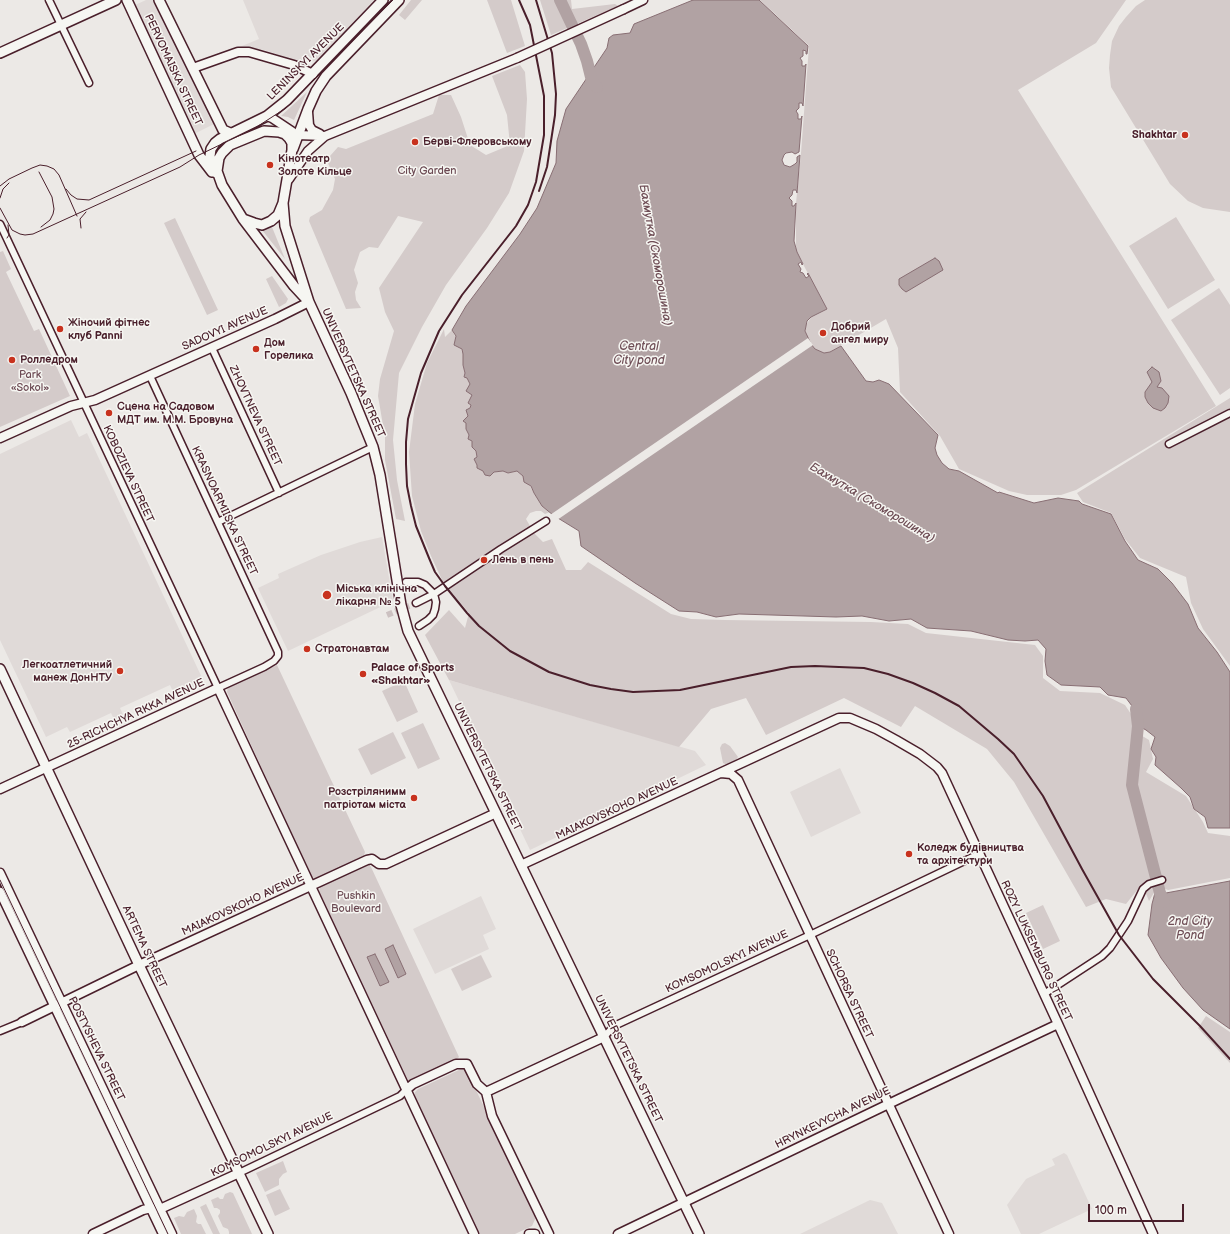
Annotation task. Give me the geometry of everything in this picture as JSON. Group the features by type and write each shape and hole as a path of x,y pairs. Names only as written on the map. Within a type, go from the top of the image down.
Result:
{"main road":[{"path":"0,53 116,0"},
{"name":"PERVOMAISKA STREET","path":"127,0 197,150 222,185"},
{"name":"PERVOMAISKA STREET","path":"159,0 223,130 230,133"},
{"name":"LENINSKYI AVENUE","path":"222,185 212,164 210,156 211,149 220,139 267,116 287,100 383,0"},
{"name":"LENINSKYI AVENUE","path":"292,150 316,91 326,76 399,0"},
{"path":"269,130 279,132 289,138 292,143 292,150 285,190 278,215 271,221 262,224 244,219 222,185 217,171 218,162 222,153 230,145 258,132 269,130"},
{"path":"285,190 285,226 309,302"},
{"name":"UNIVERSYTETSKA STREET","path":"244,219 294,286 309,302 351,393 373,447 380,474 401,605 408,631 699,1234"},
{"name":"ARTEMA STREET","path":"0,669 139,965 268,1234"}],"street":[{"path":"49,0 88,82"},
{"path":"285,190 308,151 325,136 517,58 643,0"},
{"path":"193,68 238,52 249,52 294,65 313,74"},
{"path":"308,109 307,118 312,130 325,136"},
{"path":"267,116 297,135"},
{"path":"279,132 297,135 325,136"},
{"name":"KOBOZIEVA STREET","path":"0,224 218,688"},
{"path":"0,241 7,238"},
{"name":"SADOVYI AVENUE","path":"0,438 64,408 95,400 150,376 309,302"},
{"name":"ZHOVTNEVA STREET","path":"212,348 279,493"},
{"name":"KRASNOARMIISKA STREET","path":"150,376 276,645 278,656"},
{"path":"1169,444 1230,413"},
{"path":"218,522 373,447"},
{"path":"416,603 434,594 546,521"},
{"path":"406,582 418,582 425,584 434,594 436,609 433,615 419,626"},
{"name":"25-RICHCHYA RKKA AVENUE","path":"0,789 264,667 274,661 278,656"},
{"path":"218,688 474,1234"},
{"name":"ROZY LUKSEMBURG STREET","path":"721,773 839,718 850,718 876,729 920,754 940,769 1058,1024 1149,1233"},
{"path":"738,780 736,772 740,764"},
{"path":"721,773 731,774 738,780"},
{"name":"MAIAKOVSKOHO AVENUE","path":"521,865 721,773"},
{"name":"SCHORSA STREET","path":"738,780 949,1234"},
{"name":"MAIAKOVSKOHO AVENUE","path":"0,1031 59,1005 139,965 366,860 372,859 379,864 386,864 496,813"},
{"name":"KOMSOMOLSKYI AVENUE","path":"160,1210 400,1096 413,1084 456,1064 468,1064 478,1084 486,1092 604,1037 614,1026 810,935 979,854"},
{"name":"POSTYSHEVA STREET","path":"0,873 163,1234"},
{"path":"1044,994 1102,956 1110,948 1128,921 1146,886 1162,880"},
{"name":"POSTYSHEVA STREET","path":"0,892 59,1005 172,1234"},
{"name":"HRYNKEVYCHA AVENUE","path":"618,1234 1058,1024"},
{"path":"486,1092 492,1116 549,1234"},
{"path":"93,1234 143,1210 151,1208 160,1210"},
{"path":"529,1234 535,1234"}],"shaded area":[{"path":"146,0 154,0 214,124 194,134 133,6"},
{"path":"243,0 376,0 317,61 307,62 298,61 264,50 237,48 259,39"},
{"path":"71,420 79,437 87,433 204,682 175,696 170,685 120,708 125,719 116,723 111,713 70,732 67,727 46,737 0,640 0,454"},
{"name":"Міська клінічна лікарня № 5","path":"382,537 393,601 288,651 258,588 279,578 278,574 321,555 360,542"},
{"path":"449,680 695,751 706,765 530,850"},
{"path":"840,768 861,813 811,837 790,792"},
{"path":"481,896 496,929 483,935 489,949 435,974 413,929"},
{"path":"1064,1153 1067,1155 1092,1209 1039,1234 1021,1234 1007,1205 1026,1179 1055,1165 1052,1159"},
{"path":"870,1200 882,1203 898,1234 800,1234"}],"green space":[{"path":"411,0 422,0 405,20 399,15"},
{"path":"487,0 511,0 525,46 507,53"},
{"path":"540,0 571,0 572,9 615,4 618,6 551,35"},
{"path":"760,0 1126,0 1096,43 1018,90 1216,406 1076,490 1061,495 1027,495 1009,491 959,469 940,436 900,392 898,348 886,319 830,352 824,353 815,349 807,338 805,327 811,317 827,309 796,251 796,203 809,46"},
{"name":"Shakhtar","path":"1145,0 1230,0 1230,212 1203,208 1188,201 1170,184 1111,87 1109,68 1112,41 1119,26 1126,17 1136,6"},
{"name":"City Garden","path":"520,65 525,72 527,99 524,151 509,193 487,228 446,285 422,327 399,373 393,440 397,480 405,521 396,519 385,460 385,437 378,396 380,379 394,331 385,312 379,288 423,222 398,216 378,248 369,247 360,252 354,270 358,283 355,292 356,300 361,308 346,309 309,221 310,217 322,210 333,190 335,179 328,163 330,156 338,147 346,149 433,114 439,95 451,95 461,117 470,145 486,155 510,145 507,115 492,76"},
{"path":"307,92 294,120 281,116"},
{"path":"1176,217 1215,280 1168,309 1129,246"},
{"path":"175,218 218,310 207,315 164,223"},
{"path":"272,227 285,259 262,230"},
{"name":"Park «Sokol»","path":"3,251 11,269 6,272 34,331 39,329 70,396 0,427 0,252"},
{"path":"272,276 288,299 286,303 279,307 266,279"},
{"path":"1219,288 1230,305 1230,388 1220,395 1171,320"},
{"path":"444,329 445,337 452,330 464,354 464,377 467,378 470,384 472,395 466,429 476,451 477,457 494,472 503,471 508,473 517,471 524,476 542,506 550,512 545,514 541,511 536,511 530,513 526,519 534,533 543,542 552,539 566,570 581,570 588,562 671,614 691,619 908,624 926,633 1035,645 1043,656 1043,678 1060,691 1100,693 1125,705 1131,714 1134,731 1149,740 1153,759 1146,772 1186,796 1203,822 1208,833 1230,836 1230,878 1168,890 1158,886 1149,901 1142,884 1126,904 1106,899 1086,907 1014,782 987,749 915,706 901,727 844,698 766,735 746,698 711,709 679,747 449,680 425,635 449,610 465,628 469,613 443,582 421,531 412,496 409,452 415,404 427,363"},
{"path":"1230,398 1230,666 1203,629 1191,603 1186,577 1140,558 1125,539 1111,513 1083,502 1077,493"},
{"name":"Pushkin Boulevard","path":"277,665 365,852 364,856 361,858 318,878 311,876 227,692 228,687"},
{"path":"404,681 418,712 397,722 382,691"},
{"path":"423,723 440,759 418,769 401,733"},
{"path":"393,732 406,758 371,775 358,749"},
{"path":"725,743 730,746 738,757 736,760 727,765 723,763 720,748 722,744"},
{"name":"Pushkin Boulevard","path":"367,865 370,865 371,867 459,1057 409,1081 319,891 320,887"},
{"path":"1043,905 1060,941 1043,949 1026,913"},
{"path":"481,955 492,977 462,991 451,969"},
{"path":"1206,1016 1230,1032 1230,1063 1198,1028"},
{"path":"461,1069 467,1071 536,1217 532,1226 515,1234 478,1234 414,1098 415,1092 418,1089"},
{"path":"283,1161 287,1172 279,1179 279,1185 265,1192 256,1173"},
{"path":"280,1189 290,1209 275,1216 266,1195"},
{"path":"230,1192 233,1193 252,1234 229,1234 228,1229 223,1227 218,1216 220,1210 214,1208 211,1200 218,1197 223,1199 225,1194"},
{"path":"206,1204 220,1234 213,1234 200,1207"},
{"path":"194,1209 197,1216 196,1222 201,1224 206,1234 181,1234 174,1218 179,1216 184,1217 187,1212"}],"water":[{"name":"Central City pond","path":"693,0 759,0 808,46 807,54 806,51 803,50 803,56 800,58 802,61 802,66 805,66 806,64 803,106 802,103 799,103 799,108 796,111 798,114 798,119 801,119 802,116 799,152 795,154 792,152 786,153 782,160 784,165 790,167 797,162 797,157 800,155 797,193 796,190 793,190 792,195 789,198 792,201 792,206 796,203 794,241 797,252 803,264 802,265 801,262 798,264 801,269 800,272 803,273 806,278 809,276 807,274 808,273 827,309 811,317 807,321 805,331 811,344 815,349 824,353 830,352 841,346 866,381 873,382 879,380 889,384 938,435 935,448 937,455 942,463 949,469 959,471 998,493 999,492 1034,503 1058,498 1079,501 1082,504 1111,514 1125,541 1138,560 1158,569 1172,583 1188,604 1198,628 1217,652 1230,672 1230,828 1208,828 1205,817 1194,809 1190,797 1155,765 1156,757 1151,749 1155,737 1135,724 1135,710 1126,698 1108,695 1100,687 1061,685 1047,675 1045,661 1046,649 1038,640 1008,640 971,631 927,628 911,619 889,621 862,616 836,617 739,614 716,617 697,612 679,611 581,546 579,531 553,515 542,506 531,486 524,482 523,476 517,471 508,473 503,471 494,472 490,476 485,475 483,471 477,468 474,459 477,457 476,451 472,447 472,441 468,439 469,435 466,429 466,423 463,421 468,416 466,410 470,408 471,405 468,403 472,395 466,391 470,384 467,378 464,377 465,373 462,349 454,345 456,336 452,330 466,306 520,234 537,208 556,163 557,141 566,109 607,48 609,38 613,35 630,33 634,24"},
{"path":"935,258 939,261 943,270 906,292 902,289 899,285 899,279"},
{"path":"1152,367 1159,372 1161,381 1157,387 1162,388 1169,396 1168,403 1161,411 1153,408 1145,397 1145,392 1152,382 1147,372"},
{"name":"2nd City Pond","path":"1230,881 1230,1029 1203,1010 1183,988 1161,958 1148,935 1152,904 1156,889 1159,887 1166,893"},
{"path":"393,945 406,974 398,978 385,949"},
{"path":"375,954 389,982 380,986 367,957"}],"pier":[{"path":"808,338 813,345 557,520 550,515"}],"waterway":[{"name":"Бахмутка (Скоморошина)","path":"560,0 581,44 592,81 597,87"},
{"name":"Бахмутка (Скоморошина)","path":"1136,709 1138,726 1132,785 1160,893 1164,902"}],"tunnel":[{"path":"387,615 416,603"}],"tram line":[{"path":"0,208 12,230 25,235 33,234 180,167 199,155 255,128 286,108 393,0"},
{"path":"66,189 77,199 89,200 196,151"},
{"path":"0,186 9,179 32,168 40,165 47,166 54,169 59,175 77,216"},
{"path":"39,172 52,197 54,209 50,220 41,227"},
{"path":"0,198 3,189 9,183"},
{"path":"81,228 80,219 86,212"},
{"path":"7,238 9,235 8,225"},
{"path":"0,880 168,1234"}],"railway":[{"path":"519,0 530,25 544,96 544,135 536,182 528,205 516,226 462,295 439,331 421,373 408,419 406,442 407,486 416,526 435,572 479,626 510,651 549,672 590,685 633,692 680,690 791,667 815,666 864,668 888,674 913,683 959,706 1014,754 1043,796 1119,935 1153,979 1200,1026 1230,1059"},
{"path":"536,0 552,53 556,94 555,115 547,167 539,191"}],"place":[{"name":"Shakhtar","path":"1185,135"},
{"name":"Берві-Флеровському","path":"415,142"},
{"name":"Кінотеатр Золоте Кільце","path":"270,165"},
{"name":"Жіночий фітнес клуб Panni","path":"60,329"},
{"name":"Добрий ангел миру","path":"823,333"},
{"name":"Дом Горелика","path":"256,349"},
{"name":"Ролледром","path":"12,360"},
{"name":"Сцена на Садовом МДТ им. М.М. Бровуна","path":"109,413"},
{"name":"Лень в пень","path":"484,560"},
{"name":"Міська клінічна лікарня № 5","path":"327,595"},
{"name":"Стратонавтам","path":"307,649"},
{"name":"Легкоатлетичний манеж ДонНТУ","path":"120,671"},
{"name":"Palace of Sports «Shakhtar»","path":"363,674"},
{"name":"Розстрілянимм патріотам міста","path":"414,798"},
{"name":"Коледж будівництва та архітектури","path":"909,854"}]}
